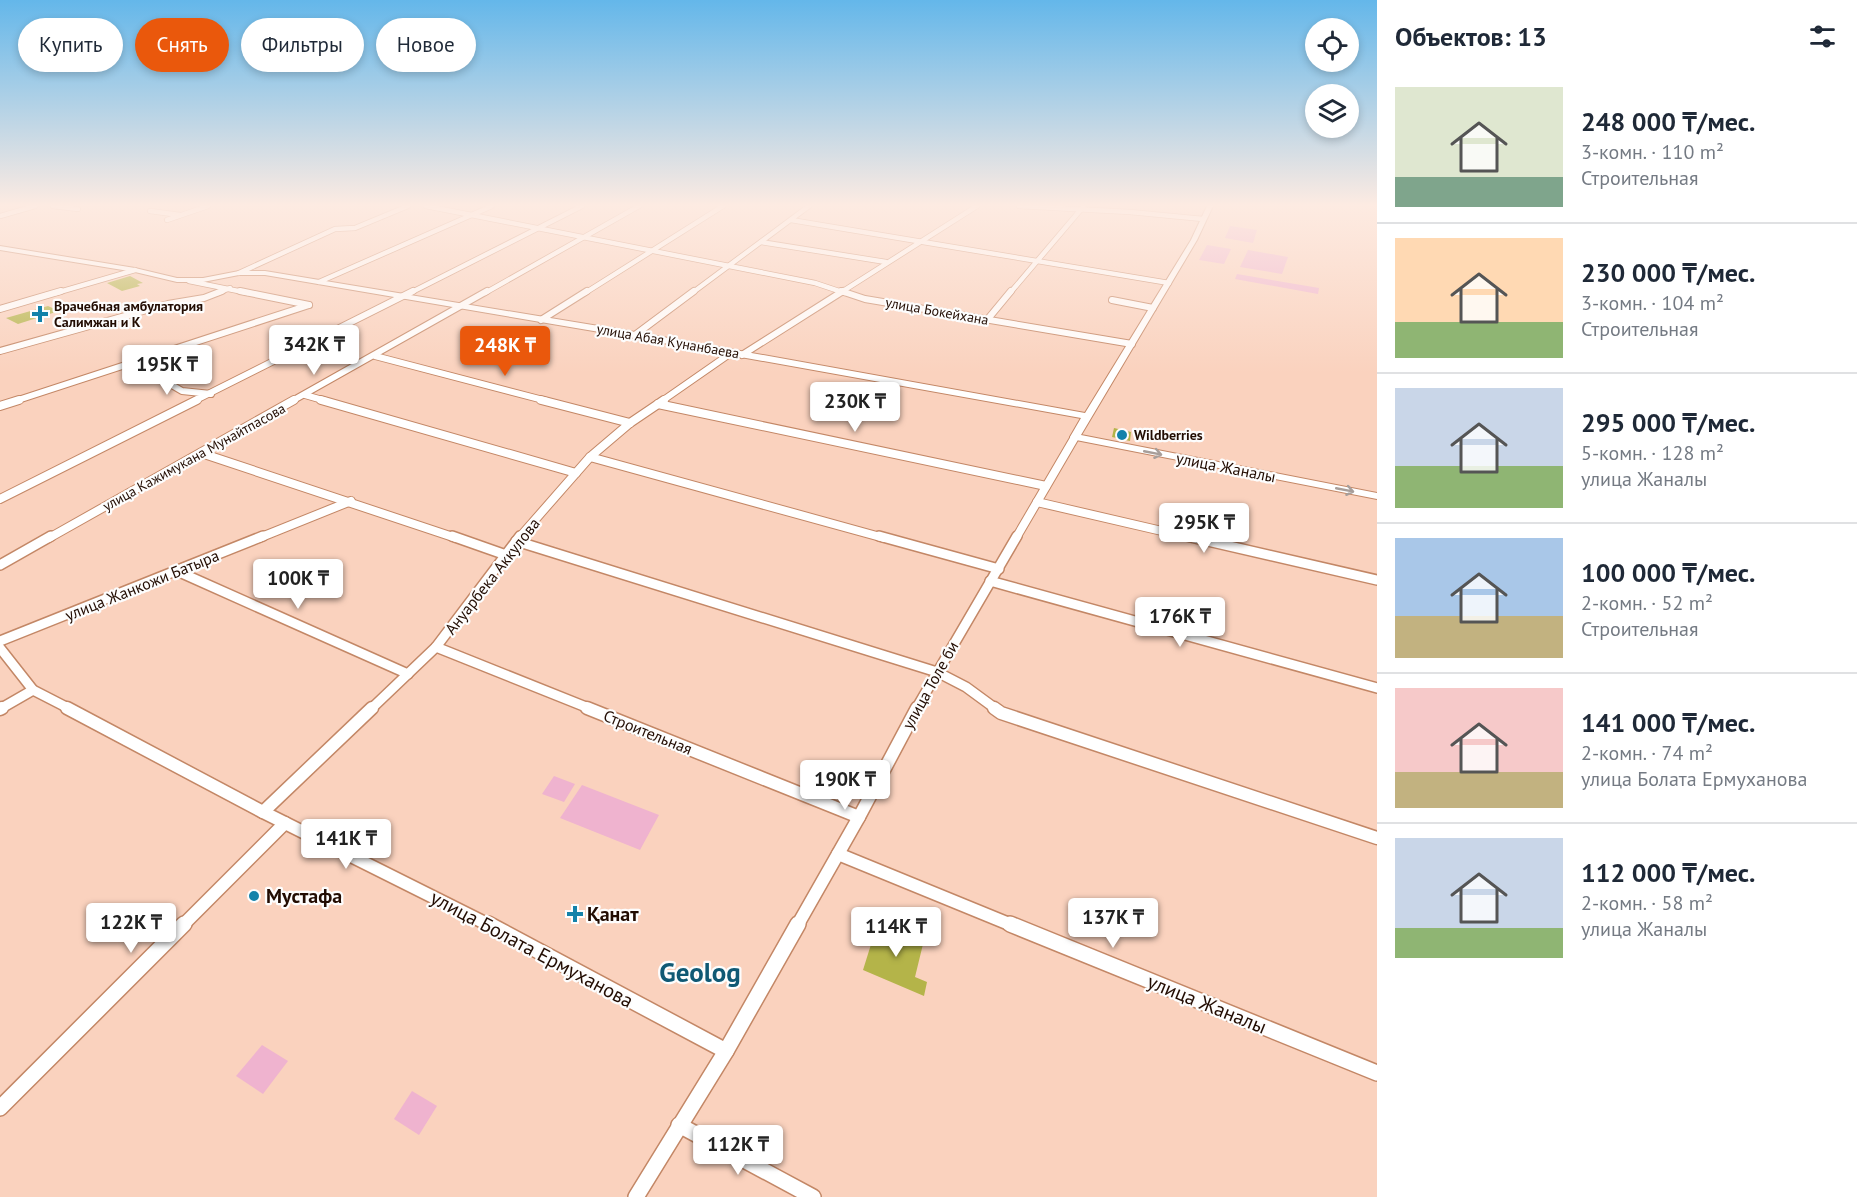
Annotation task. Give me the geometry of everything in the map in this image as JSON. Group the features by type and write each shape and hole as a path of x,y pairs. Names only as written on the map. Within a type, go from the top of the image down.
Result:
{"street":[{"name":"улица Абая Кунанбаева","path":"85,262 135,270 161,278 189,281 239,273 265,273 634,335 1086,416"},
{"path":"239,273 261,262"},
{"path":"319,282 365,262"},
{"path":"0,499 473,262"},
{"name":"улица Кажимукана Мунайтпасова","path":"0,565 540,262"},
{"path":"541,320 633,262"},
{"name":"улица Бокейхана","path":"714,262 815,283 865,299 1132,344"},
{"path":"634,335 733,262"},
{"path":"742,355 843,292 886,262"},
{"path":"987,320 1036,262"},
{"path":"1049,262 1169,283"},
{"name":"улица Толе би","path":"636,1197 726,1051 859,817 937,672 1086,416 1181,262"},
{"path":"256,264 256,268 265,273"},
{"path":"0,309 135,270"},
{"path":"0,406 309,304 189,281"},
{"path":"0,351 168,304 204,298 230,288"},
{"path":"1112,300 1154,309"},
{"name":"Ануарбека Аккулова","path":"263,812 436,647 516,542 590,457 630,423 730,352"},
{"path":"375,356 630,423"},
{"path":"134,363 182,391 212,394"},
{"path":"305,395 576,473"},
{"path":"658,404 1046,486"},
{"name":"улица Жаналы","path":"1075,437 1377,496"},
{"path":"201,453 351,501 506,555"},
{"path":"590,457 999,569"},
{"name":"улица Жанкожи Батыра","path":"0,641 351,501"},
{"path":"1037,502 1377,580"},
{"path":"516,542 937,672 966,687 1001,713 1377,838"},
{"path":"177,571 408,674"},
{"path":"990,581 1377,688"},
{"name":"Строительная","path":"436,647 859,817"},
{"name":"улица Болата Ермуханова","path":"0,648 33,690 263,812 502,931 726,1051"},
{"path":"0,709 33,690"},
{"path":"0,1108 285,823"},
{"name":"улица Жаналы","path":"838,854 1377,1073"},
{"path":"679,1125 813,1197"}],"shaded area":[{"path":"1242,262 1286,262 1282,274 1240,267"},
{"path":"1237,274 1319,288 1318,294 1235,279"},
{"path":"554,776 575,784 564,802 542,794"},
{"path":"582,785 659,815 640,850 560,818"},
{"path":"262,1045 288,1061 263,1094 236,1076"},
{"path":"412,1091 437,1106 419,1135 394,1119"}],"building":[{"path":"130,276 143,283 122,291 107,283"},
{"name":"Врачебная амбулатория Салимжан и К","path":"48,306 59,311 18,324 6,318"},
{"name":"Wildberries","path":"1114,428 1131,432 1130,441 1112,437"},
{"path":"878,922 924,940 915,977 927,982 924,996 863,970"}],"place":[{"name":"Врачебная амбулатория Салимжан и К","path":"40,314"},
{"name":"Wildberries","path":"1122,435"},
{"name":"Мустафа","path":"254,896"},
{"name":"Қанат","path":"575,914"}],"district":[{"name":"Geolog","path":"700,973"}]}
